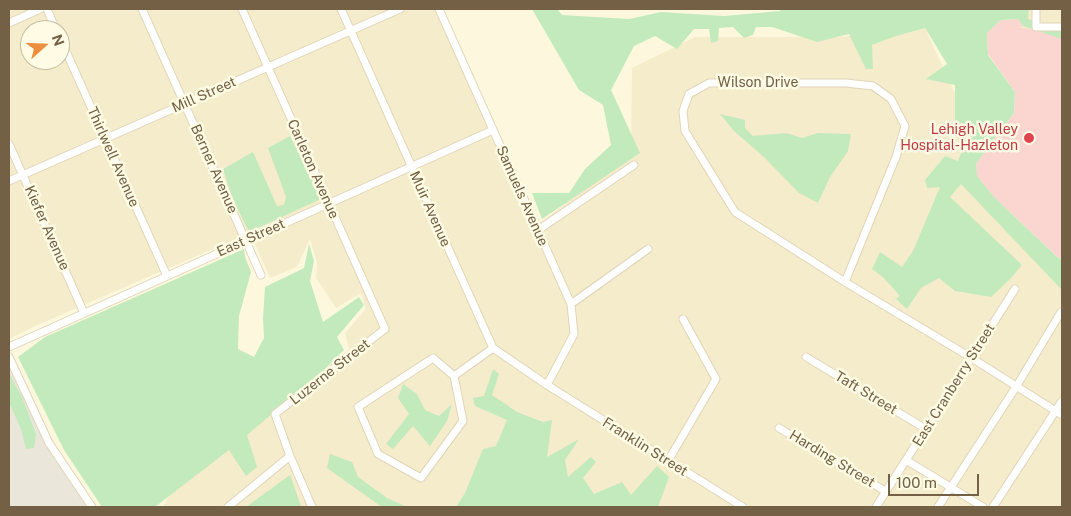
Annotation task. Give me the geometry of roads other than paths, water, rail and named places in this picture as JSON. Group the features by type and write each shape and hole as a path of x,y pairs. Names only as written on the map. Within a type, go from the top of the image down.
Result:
{"street":[{"path":"9,23 40,9"},
{"name":"Berner Avenue","path":"142,9 261,275"},
{"name":"Carleton Avenue","path":"242,9 385,329"},
{"name":"Muir Avenue","path":"341,9 493,348"},
{"name":"Mill Street","path":"9,181 400,9"},
{"name":"Samuels Avenue","path":"438,9 571,304 574,334 547,385"},
{"path":"1036,9 1036,26 1062,27"},
{"name":"Thirlwell Avenue","path":"70,61 168,276"},
{"name":"Wilson Drive","path":"845,282 896,157 905,126 891,99 873,86 846,83 710,84 689,94 683,111 685,131 735,212 845,282 1059,413"},
{"name":"East Street","path":"9,347 493,130"},
{"name":"Kiefer Avenue","path":"9,144 84,313"},
{"path":"538,230 634,165"},
{"path":"571,304 648,249"},
{"name":"East Cranberry Street","path":"876,507 1015,288"},
{"path":"938,507 1016,387 1061,312"},
{"path":"668,461 716,379 683,319"},
{"name":"Luzerne Street","path":"290,456 275,414 385,329"},
{"path":"454,376 493,348 547,385"},
{"path":"9,357 49,444 92,507"},
{"name":"Taft Street","path":"806,357 926,429"},
{"path":"433,358 454,376 463,421 422,478 378,454 358,407 433,358"},
{"name":"Franklin Street","path":"547,385 744,507"},
{"path":"993,507 1059,413 1062,402"},
{"name":"Harding Street","path":"779,428 885,491"},
{"path":"228,507 290,456 312,507"},
{"path":"906,460 983,507"}],"place":[{"name":"Lehigh Valley Hospital-Hazleton","path":"1029,138"}]}
